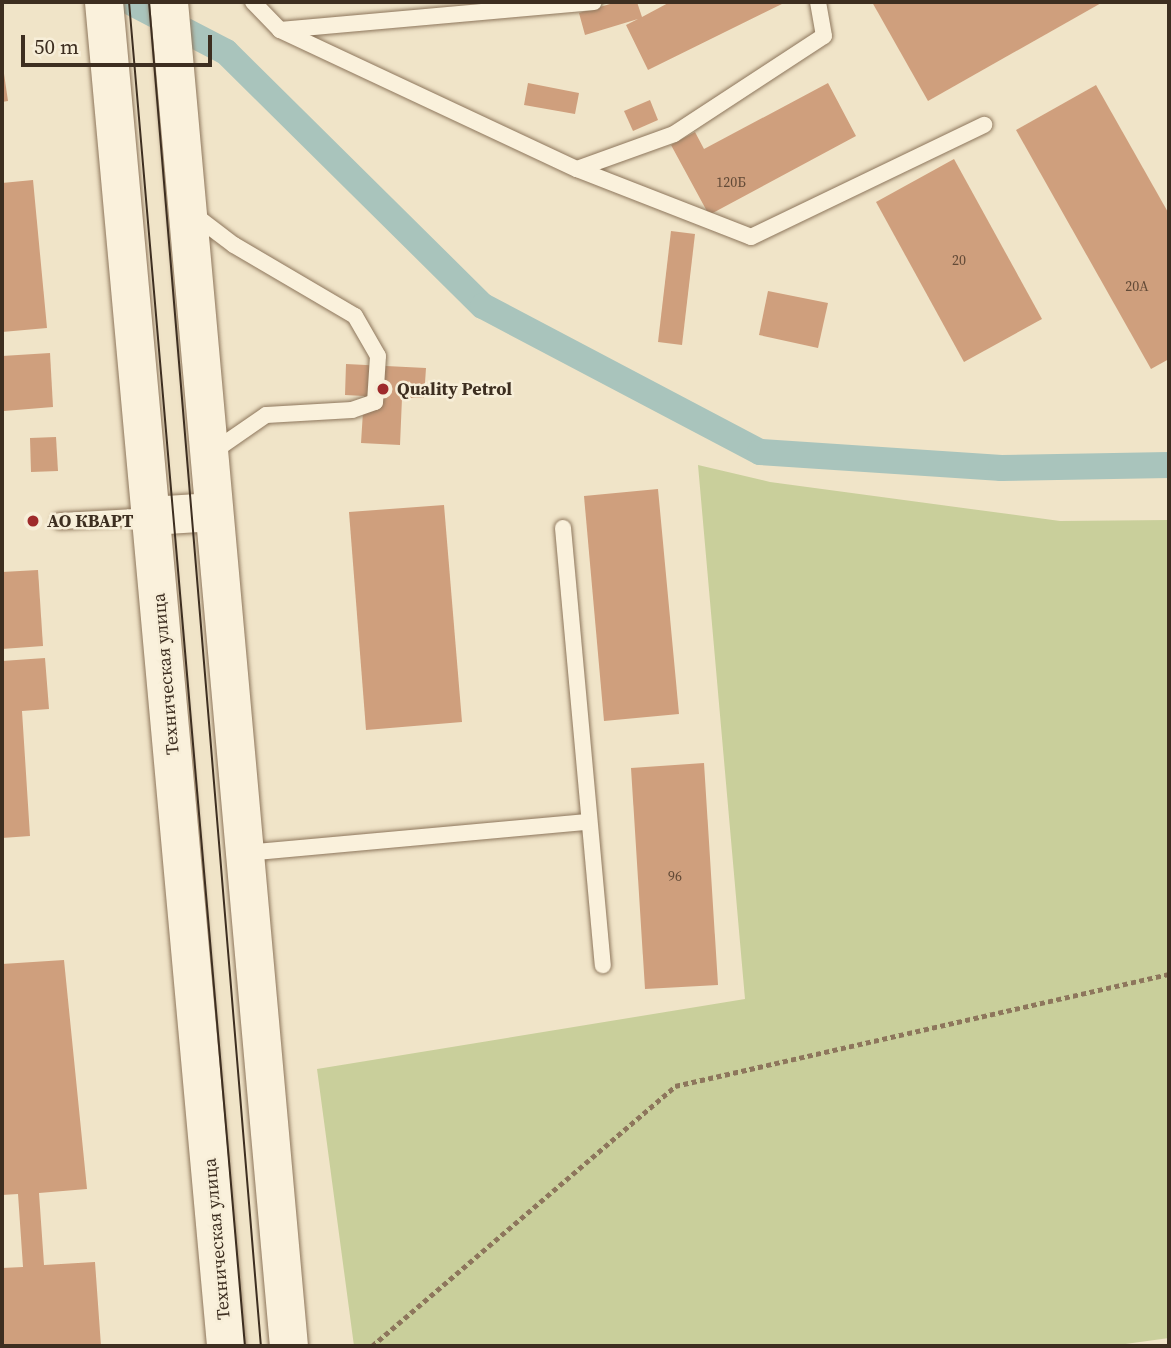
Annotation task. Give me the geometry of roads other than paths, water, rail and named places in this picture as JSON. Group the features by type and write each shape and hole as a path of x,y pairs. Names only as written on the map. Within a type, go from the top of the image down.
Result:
{"main road":[{"name":"Техническая улица","path":"104,2 226,1346"},
{"path":"169,2 289,1346"},
{"path":"151,516 214,512"}],"lane":[{"path":"253,2 280,30 577,169 751,237 984,125"},
{"path":"280,30 594,2"},
{"path":"577,169 674,134 824,36 818,2"},
{"path":"187,209 234,245 355,316 378,356 375,402 352,410 266,415 209,454"},
{"path":"60,521 151,516"},
{"path":"563,528 603,965"},
{"path":"245,853 588,822"}],"waterway":[{"path":"130,2 226,52 483,306 760,452 1001,468 1169,465"}],"tram line":[{"path":"129,2 245,1346"},
{"path":"149,2 261,1346"}],"place":[{"name":"Quality Petrol","path":"383,389"},
{"name":"АО КВАРТ","path":"33,521"}]}
